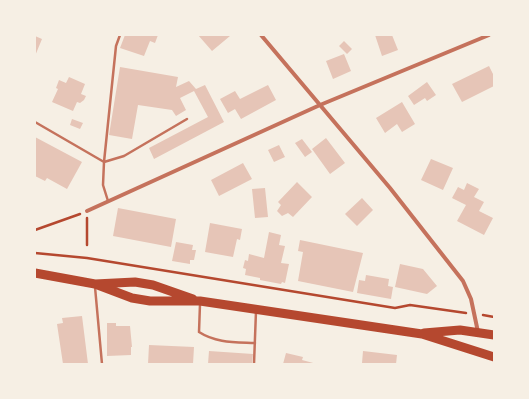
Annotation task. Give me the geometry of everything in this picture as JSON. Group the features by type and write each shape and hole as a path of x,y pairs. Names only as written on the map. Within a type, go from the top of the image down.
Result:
{"main road":[{"path":"35,274 95,284 132,298 150,301 200,301 422,334 494,357"},
{"path":"95,284 135,282 153,285 200,301"},
{"path":"422,334 460,330 494,335"}],"street":[{"path":"261,35 390,188 463,281 468,289 478,332"},
{"path":"87,211 320,105 489,35"}],"lane":[{"path":"108,201 104,185 104,162 116,46 120,35"},
{"path":"35,122 104,162 124,156 187,119"},
{"path":"95,284 102,364"},
{"path":"200,301 199,332 206,337 222,342 255,343"},
{"path":"254,364 256,310"}],"path":[{"path":"35,230 87,211 87,245"},
{"path":"35,253 87,258 395,308 410,305 494,317"}],"building":[{"path":"125,35 158,35 155,43 150,41 144,56 120,48"},
{"path":"198,35 229,35 230,36 212,51"},
{"path":"375,35 392,35 398,50 382,56"},
{"path":"35,36 42,39 35,56"},
{"path":"344,41 352,49 347,54 339,46"},
{"path":"344,54 351,71 333,79 326,61"},
{"path":"489,66 494,76 494,86 462,102 452,84"},
{"path":"120,67 178,77 176,87 189,81 196,89 205,85 224,122 154,159 149,148 208,117 194,91 180,98 186,110 176,116 172,110 138,105 132,139 109,135"},
{"path":"69,77 85,84 81,94 86,96 80,103 77,102 73,111 52,102 58,89 56,88 59,80 66,83"},
{"path":"427,82 436,95 427,101 425,98 414,105 408,96"},
{"path":"268,85 276,100 241,119 235,109 228,113 220,99 235,91 240,99"},
{"path":"402,102 415,124 402,132 397,124 385,133 376,118"},
{"path":"72,119 83,123 80,129 70,125"},
{"path":"35,137 82,162 67,189 47,178 45,181 35,176"},
{"path":"326,138 345,163 330,174 312,149"},
{"path":"302,139 312,152 305,157 295,143"},
{"path":"279,145 285,157 274,162 268,150"},
{"path":"431,159 453,168 443,190 421,180"},
{"path":"243,163 252,179 219,196 211,180"},
{"path":"297,182 312,197 293,217 288,213 282,216 277,211 281,205 278,202"},
{"path":"467,183 479,189 474,197 484,202 479,211 493,218 484,235 457,221 466,205 452,198 458,187 464,190"},
{"path":"265,188 268,217 255,218 252,189"},
{"path":"362,198 373,210 357,226 345,214"},
{"path":"118,208 176,219 171,247 113,236"},
{"path":"210,223 242,229 240,240 237,239 233,257 205,252"},
{"path":"269,232 281,235 279,245 285,246 281,263 289,264 285,283 282,282 281,284 260,280 260,278 245,275 246,269 243,268 245,260 248,261 249,254 264,258"},
{"path":"300,240 363,253 353,292 298,281 303,252 298,251"},
{"path":"176,242 193,245 192,250 196,250 194,260 190,260 190,264 172,261"},
{"path":"400,264 423,269 437,286 427,294 395,287"},
{"path":"366,275 389,279 388,286 393,287 391,299 357,293 359,280 365,281"},
{"path":"82,316 88,364 63,364 57,324 63,323 62,318"},
{"path":"107,323 116,323 116,326 130,326 132,347 131,355 107,356"},
{"path":"149,345 194,347 193,364 148,364"},
{"path":"209,351 253,354 252,364 208,364"},
{"path":"363,351 397,355 396,364 362,363"},
{"path":"286,353 303,357 302,360 317,364 283,364"}]}
